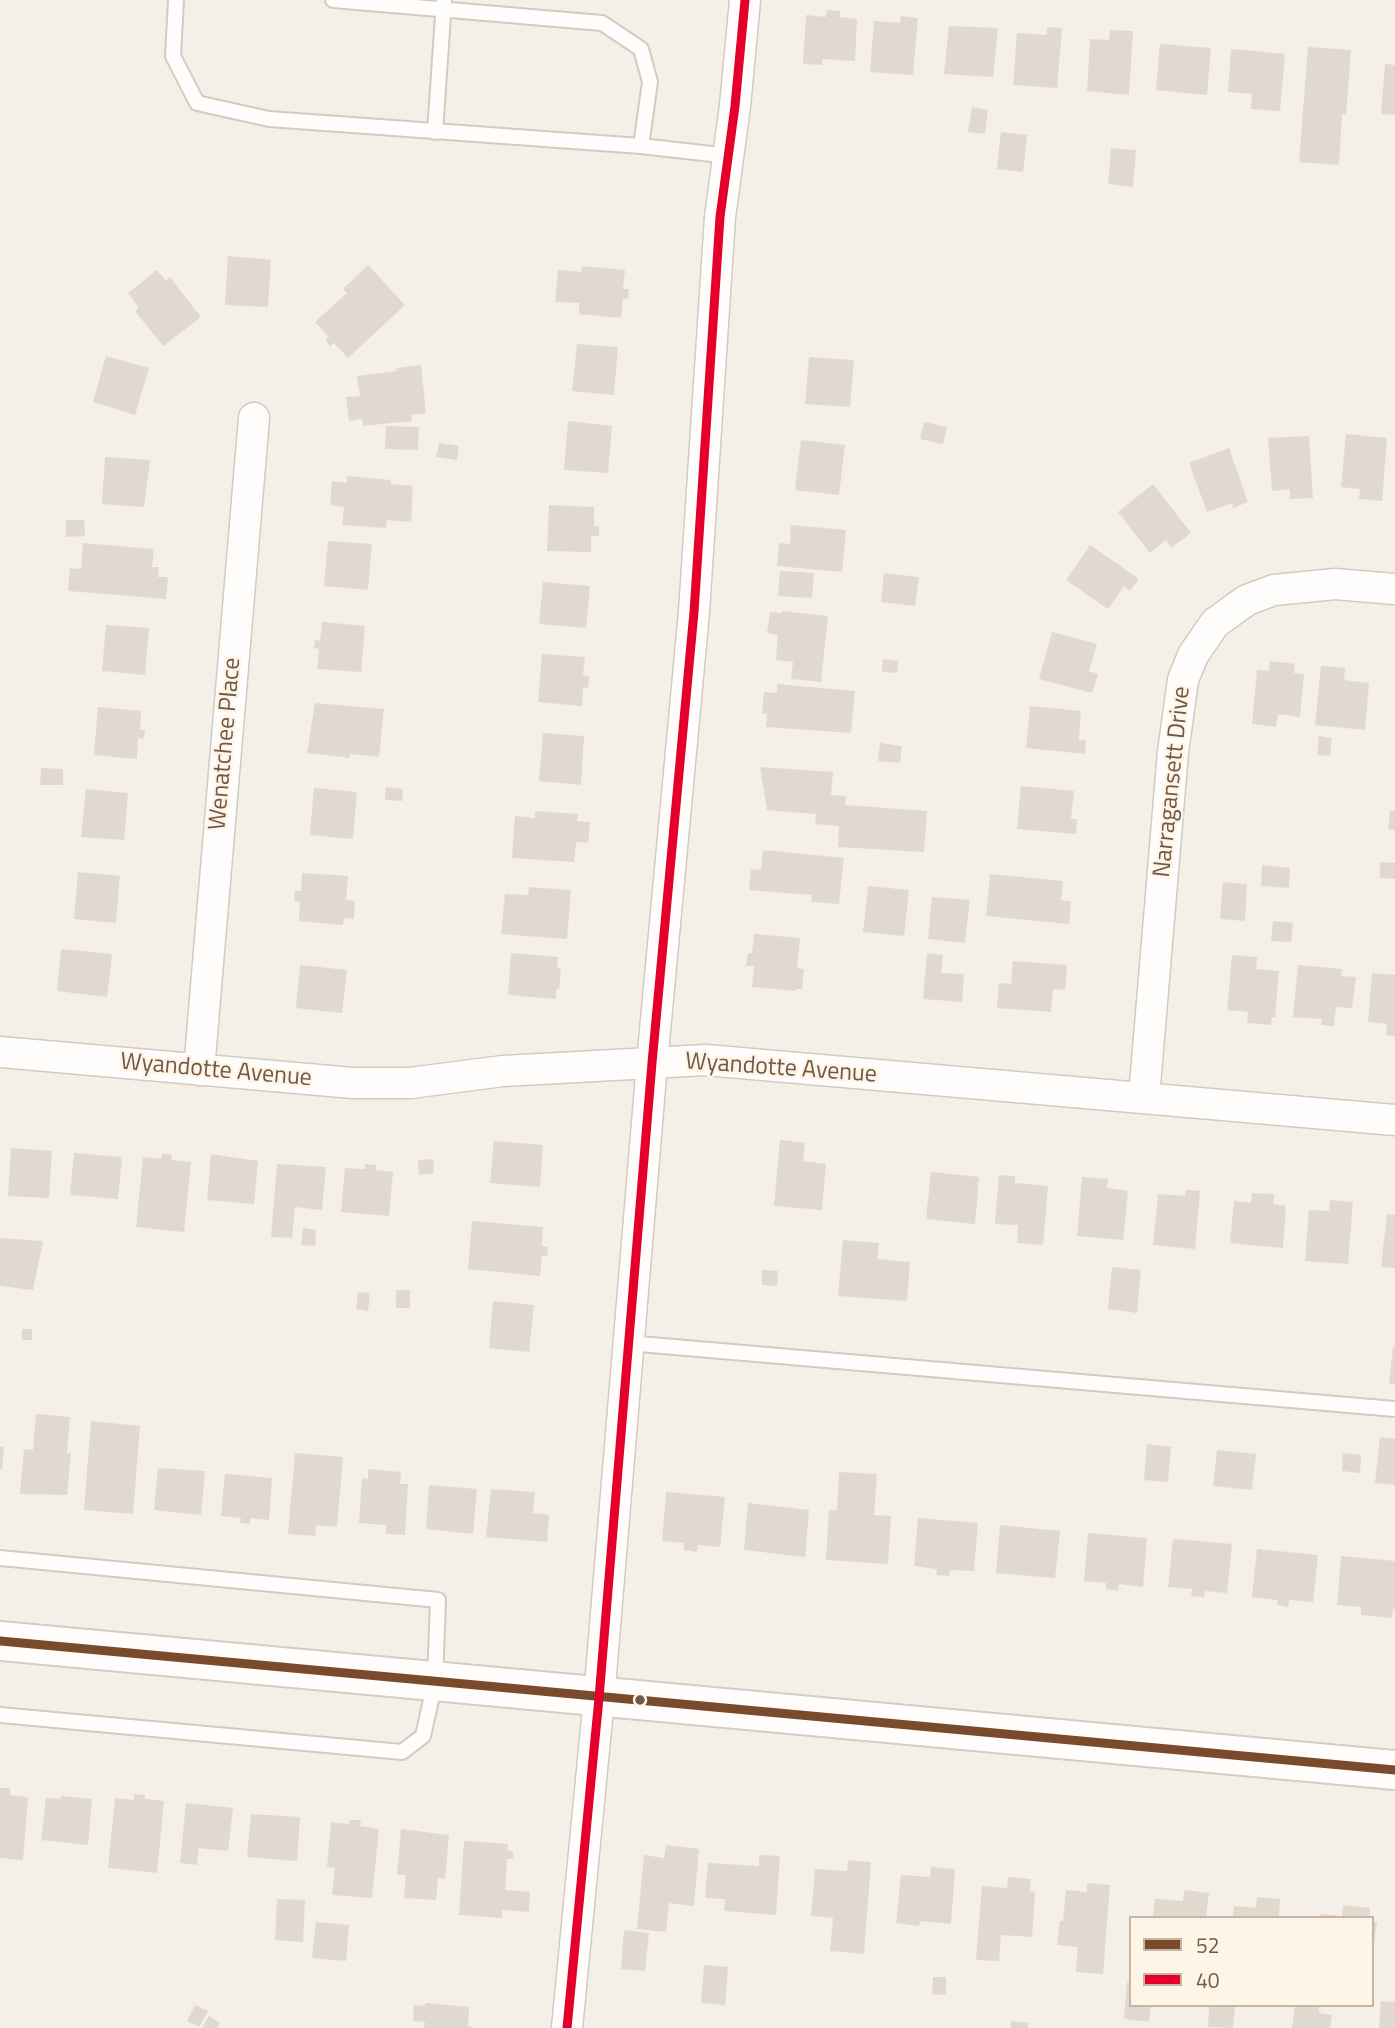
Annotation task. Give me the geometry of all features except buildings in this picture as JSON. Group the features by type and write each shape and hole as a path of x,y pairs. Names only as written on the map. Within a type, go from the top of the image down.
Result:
{"main road":[{"path":"0,1641 1395,1770"}],"street":[{"path":"567,2028 599,1698 652,1063 694,612 720,218 745,0"},
{"name":"Wenatchee Place","path":"199,1070 254,418"},
{"name":"Narragansett Drive","path":"1144,1097 1173,752 1183,680 1193,655 1215,624 1247,600 1274,590 1335,584 1395,589"},
{"name":"Wyandotte Avenue","path":"0,1052 353,1083 410,1083 503,1071 706,1060 1395,1120"}],"lane":[{"path":"176,0 173,56 197,103 269,119 642,146 729,156"},
{"path":"333,0 444,5 603,23 641,49 650,82 642,146"},
{"path":"435,132 444,5"},
{"path":"628,1343 1395,1409"},
{"path":"0,1558 438,1601 435,1682 423,1737 402,1752 0,1716"}],"transit line":[{"name":"40","path":"567,2028 599,1698 652,1063 694,612 720,217 735,106 745,0"},
{"name":"52","path":"0,1641 1395,1770"}]}
